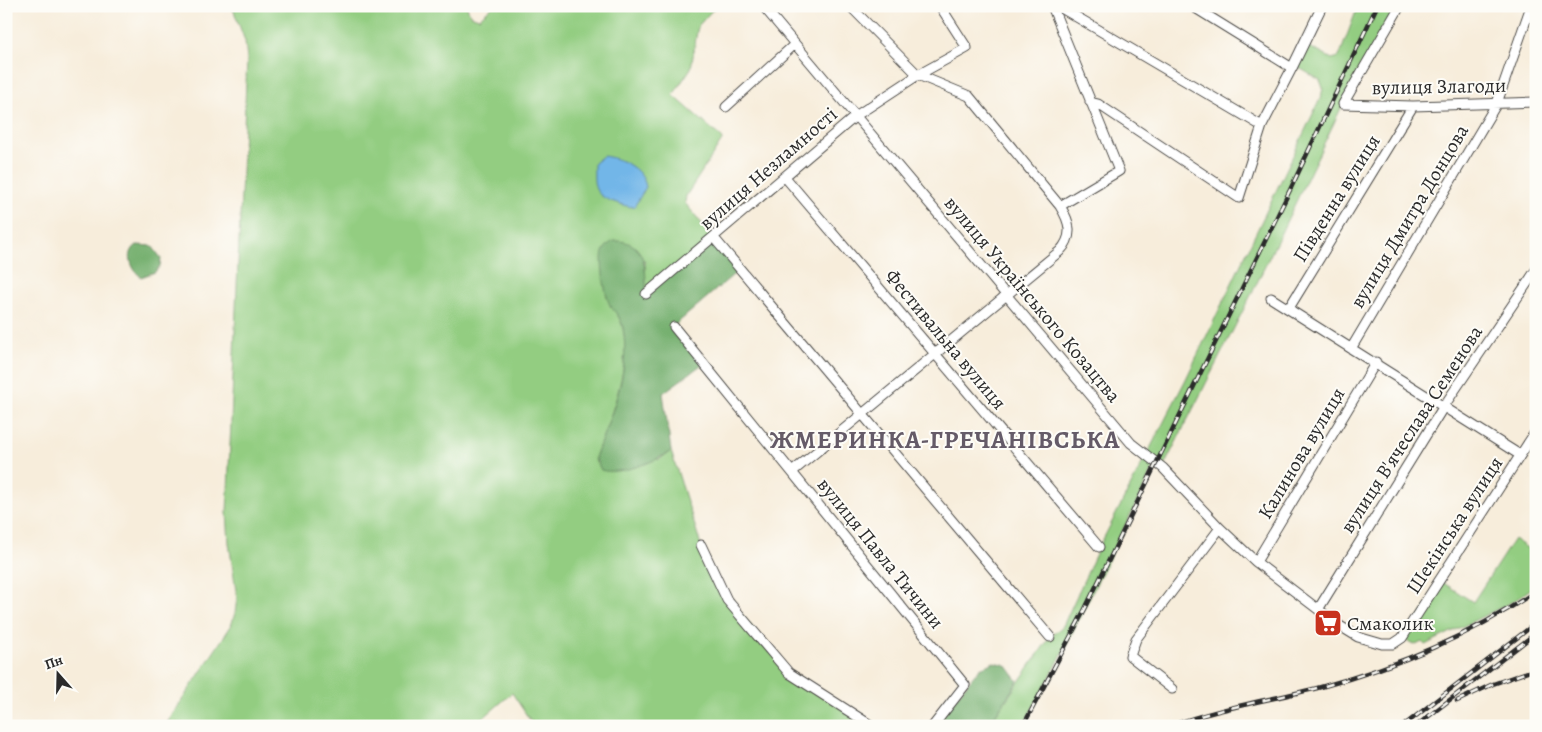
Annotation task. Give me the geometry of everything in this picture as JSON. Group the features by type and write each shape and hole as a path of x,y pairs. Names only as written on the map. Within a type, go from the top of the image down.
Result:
{"street":[{"name":"вулиця Українського Козацтва","path":"763,6 857,115 1131,443 1163,468 1220,528 1256,562 1358,637 1382,644 1393,644 1402,638"},
{"path":"792,472 1067,243 1069,225 1060,206 969,96 918,75 850,6"},
{"name":"вулиця Незламності","path":"646,294 857,115 918,75 967,48 940,6"},
{"path":"1052,6 1118,171 1060,206"},
{"path":"1058,6 1262,126"},
{"path":"1192,6 1292,68"},
{"path":"1090,102 1098,104 1239,198 1262,126 1322,6"},
{"name":"вулиця Злагоди","path":"1400,6 1343,104 1413,106 1536,102"},
{"name":"вулиця Дмитра Донцова","path":"1352,347 1497,103 1531,6"},
{"path":"726,107 795,44"},
{"name":"Південна вулиця","path":"1289,308 1413,106"},
{"name":"Фестивальна вулиця","path":"785,176 1099,547"},
{"path":"714,238 1050,637"},
{"name":"вулиця В'ячеслава Семенова","path":"1319,608 1444,406 1536,270"},
{"path":"1271,298 1376,362 1520,455"},
{"name":"вулиця Павла Тичини","path":"674,327 965,685 933,726"},
{"name":"Калинова вулиця","path":"1256,562 1376,362"},
{"name":"Шекінська вулиця","path":"1402,638 1536,431"},
{"path":"1172,689 1130,656 1136,639 1220,528"},
{"path":"701,545 727,600 789,674 872,726"}],"green space":[{"path":"232,6 467,6 470,15 479,18 493,6 716,6 698,26 691,68 673,95 723,139 686,196 685,203 714,238 646,294 645,262 636,250 610,306 620,320 625,338 625,358 615,402 595,458 596,463 660,459 671,451 701,545 718,585 789,673 872,726 534,726 512,693 474,726 165,726 231,626 237,598 229,543 227,513 247,59 245,41"},
{"path":"1358,6 1400,6 1343,104 1255,287 1163,468 1156,463 1056,666 1023,726 988,726 1050,637 1063,626 1099,547 1185,381 1321,97 1323,88 1320,80 1294,65 1304,44 1332,59 1339,57"},
{"path":"714,238 740,269 674,326 704,363 663,393 671,451 638,467 618,471 601,470 595,458 618,394 622,378 625,345 622,324 610,305 606,294 602,263 604,250 613,241 632,245 638,251 645,266 646,294"},
{"path":"137,245 152,246 161,258 160,266 155,272 141,277 134,270 130,257 133,248"},
{"path":"1514,539 1536,554 1536,585 1514,601 1425,645 1422,642 1416,645 1405,640 1442,582 1473,602"},
{"path":"994,662 1006,665 1018,681 988,726 933,726 980,668"}],"water":[{"path":"603,156 630,165 636,169 644,180 646,187 634,207 607,199 601,196 595,188 594,163"}],"railway":[{"path":"1023,726 1085,609 1290,190 1377,6"},
{"path":"1170,726 1226,709 1321,687 1378,669 1459,636 1536,591"},
{"path":"1403,726 1536,623"},
{"path":"1416,726 1536,633"},
{"path":"1457,701 1493,684 1536,669"}],"place":[{"name":"Смаколик","path":"1328,623"}],"district":[{"name":"ЖМЕРИНКА-ГРЕЧАНІВСЬКА","path":"945,439"}]}
